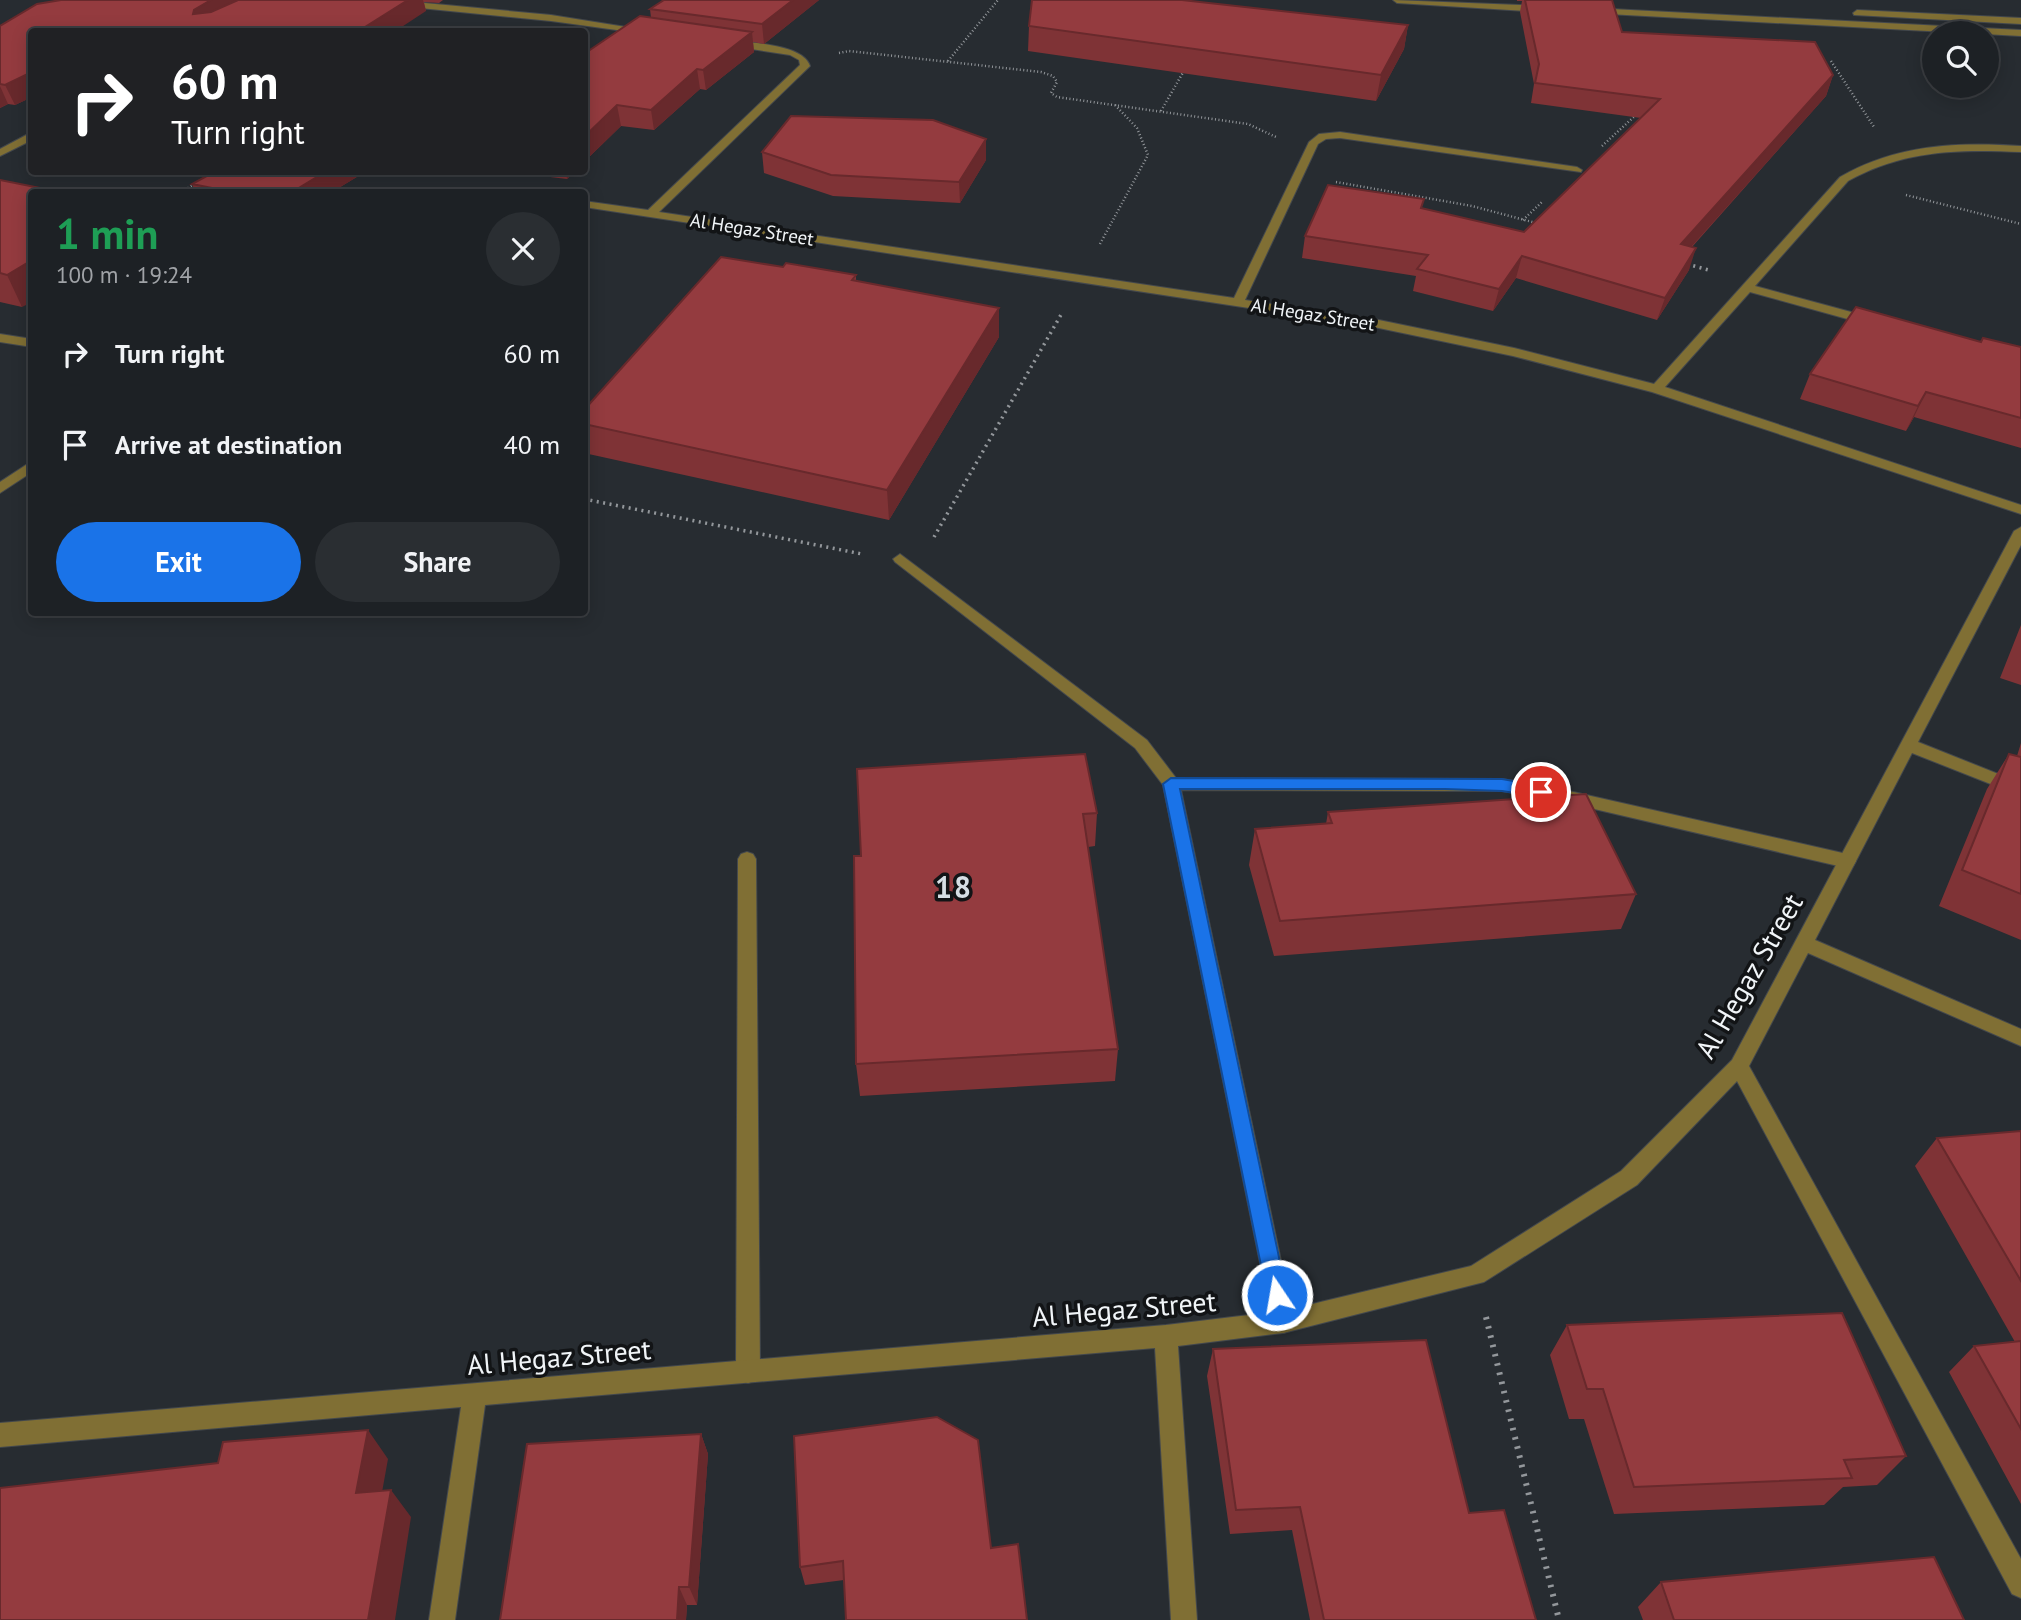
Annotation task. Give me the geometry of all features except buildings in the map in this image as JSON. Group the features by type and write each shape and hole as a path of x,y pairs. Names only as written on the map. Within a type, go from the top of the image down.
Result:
{"street":[{"path":"1397,0 1552,9"},
{"path":"1587,0 1657,3"},
{"path":"390,3 551,18 654,33"},
{"path":"1580,10 2021,33"},
{"path":"1851,12 2021,21"},
{"path":"651,214 805,66 803,59 784,51 722,42"},
{"path":"1238,302 1314,142 1323,136 1340,135 1577,170"},
{"path":"0,153 28,137"},
{"path":"1657,390 1844,179 1864,166 1893,155 1941,148 2021,149"},
{"name":"Al Hegaz Street","path":"588,205 1374,323 1514,352 1657,390 2021,510"},
{"path":"1751,285 1891,327"},
{"path":"0,338 28,342"},
{"path":"0,489 28,467"},
{"name":"Al Hegaz Street","path":"0,1435 1166,1336 1283,1322 1476,1275 1629,1178 1739,1066 2021,531"},
{"path":"900,559 1141,744 1171,784 1283,1322"},
{"path":"1908,745 2021,790"},
{"path":"1171,784 1502,785 1560,795 1847,861"},
{"path":"747,859 748,1372"},
{"path":"1804,943 2021,1038"},
{"path":"1739,1066 2021,1585"},
{"path":"1166,1336 1184,1620"},
{"path":"442,1620 475,1394"}],"path":[{"path":"947,62 998,0"},
{"path":"1806,22 1893,155"},
{"path":"803,59 849,51 1041,72 1053,76 1057,82 1052,95 1248,124 1273,135 1292,150 1300,170 1472,206 1536,223"},
{"path":"1161,111 1186,67"},
{"path":"588,500 867,555 900,559 927,550 1148,155 1137,128 1114,104"},
{"path":"1523,220 1638,113"},
{"path":"187,189 204,178"},
{"path":"1844,179 2021,224"},
{"path":"1677,261 1751,285"},
{"path":"1476,1275 1559,1620"}],"district":[{"name":"18","path":"954,888"}],"route":[{"path":"1277,1295 1171,784 1445,783 1502,785 1541,792"}]}
